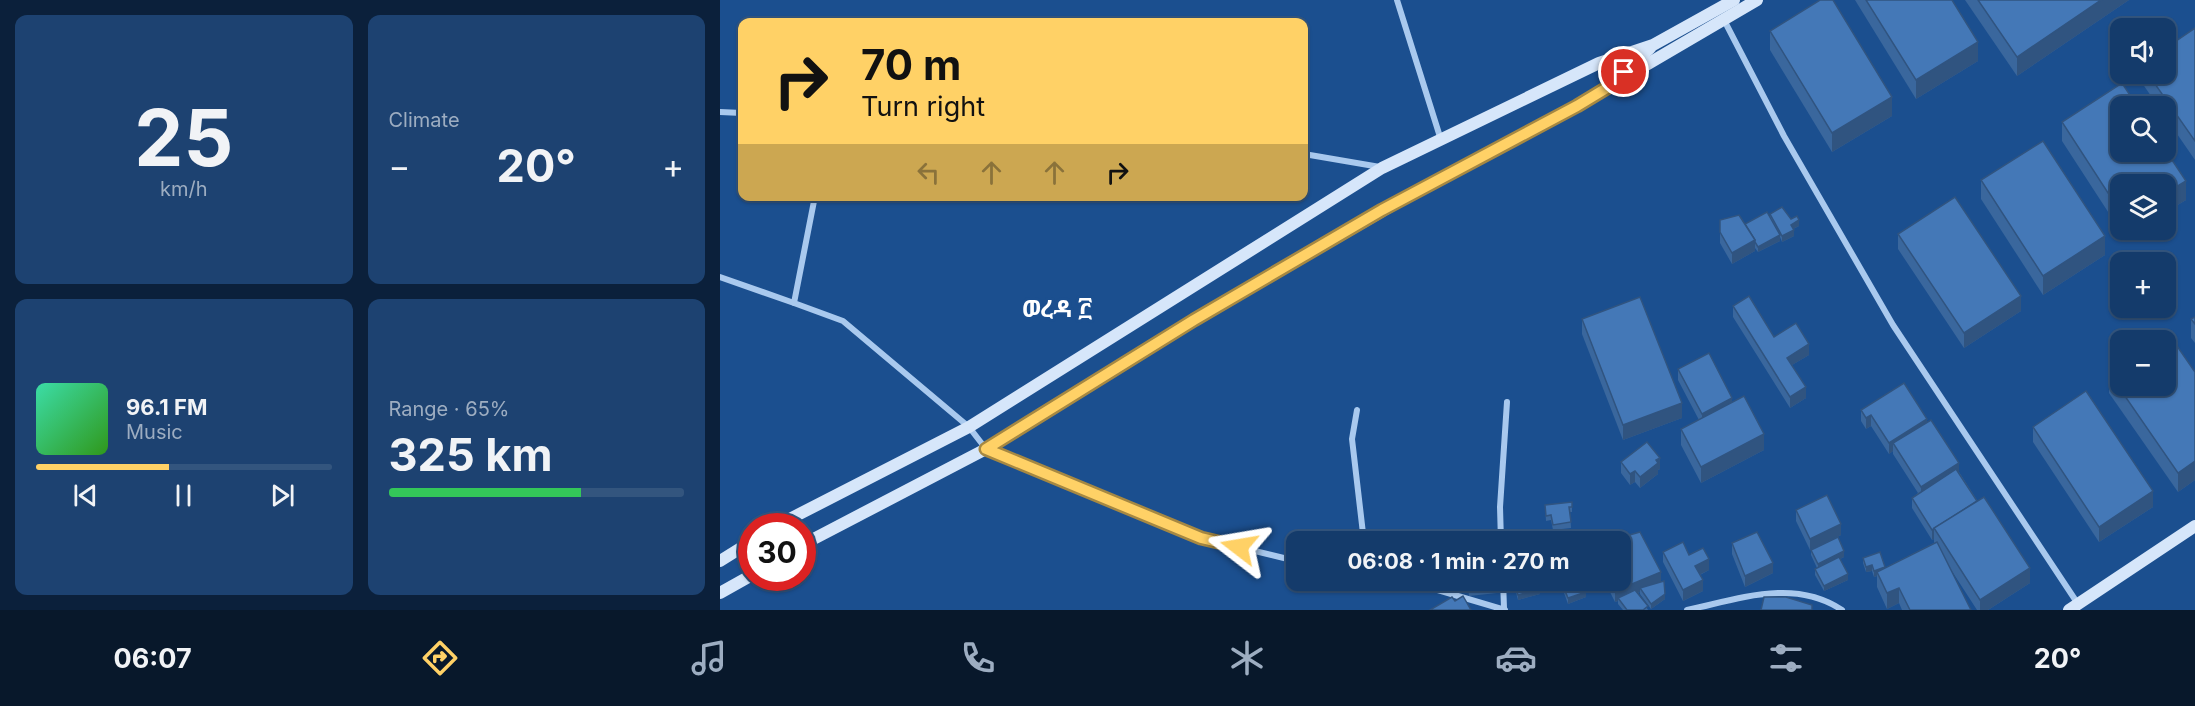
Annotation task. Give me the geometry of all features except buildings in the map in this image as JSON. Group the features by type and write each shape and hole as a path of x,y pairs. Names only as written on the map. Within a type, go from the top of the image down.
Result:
{"main road":[{"path":"816,538 986,449 1243,291 1422,188 1577,106 1610,86 1734,0"},
{"path":"801,513 969,427 1382,168 1599,63 1653,45 1718,10 1757,0"},
{"path":"1610,86 1653,45"},
{"path":"2073,607 2195,526"},
{"path":"720,561 738,550"},
{"path":"720,593 738,582"}],"street":[{"path":"1397,0 1441,141"},
{"path":"1718,10 1784,136 1893,326 2073,607"},
{"path":"720,112 738,113"},
{"path":"1308,155 1382,168"},
{"path":"794,303 814,201"},
{"path":"720,277 843,321 969,427 986,449 1201,538 1286,559"},
{"path":"1501,531 1500,507 1507,402"},
{"path":"1357,410 1352,440 1363,531"},
{"path":"1442,591 1505,609 1504,591"},
{"path":"1687,610 1775,592 1795,591 1817,596 1842,610"}],"district":[{"name":"ወረዳ ፫","path":"1057,309"}],"route":[{"path":"1239,547 1201,538 1072,487 986,449 1085,391 1194,320 1382,210 1577,106 1610,86 1624,72"}]}
